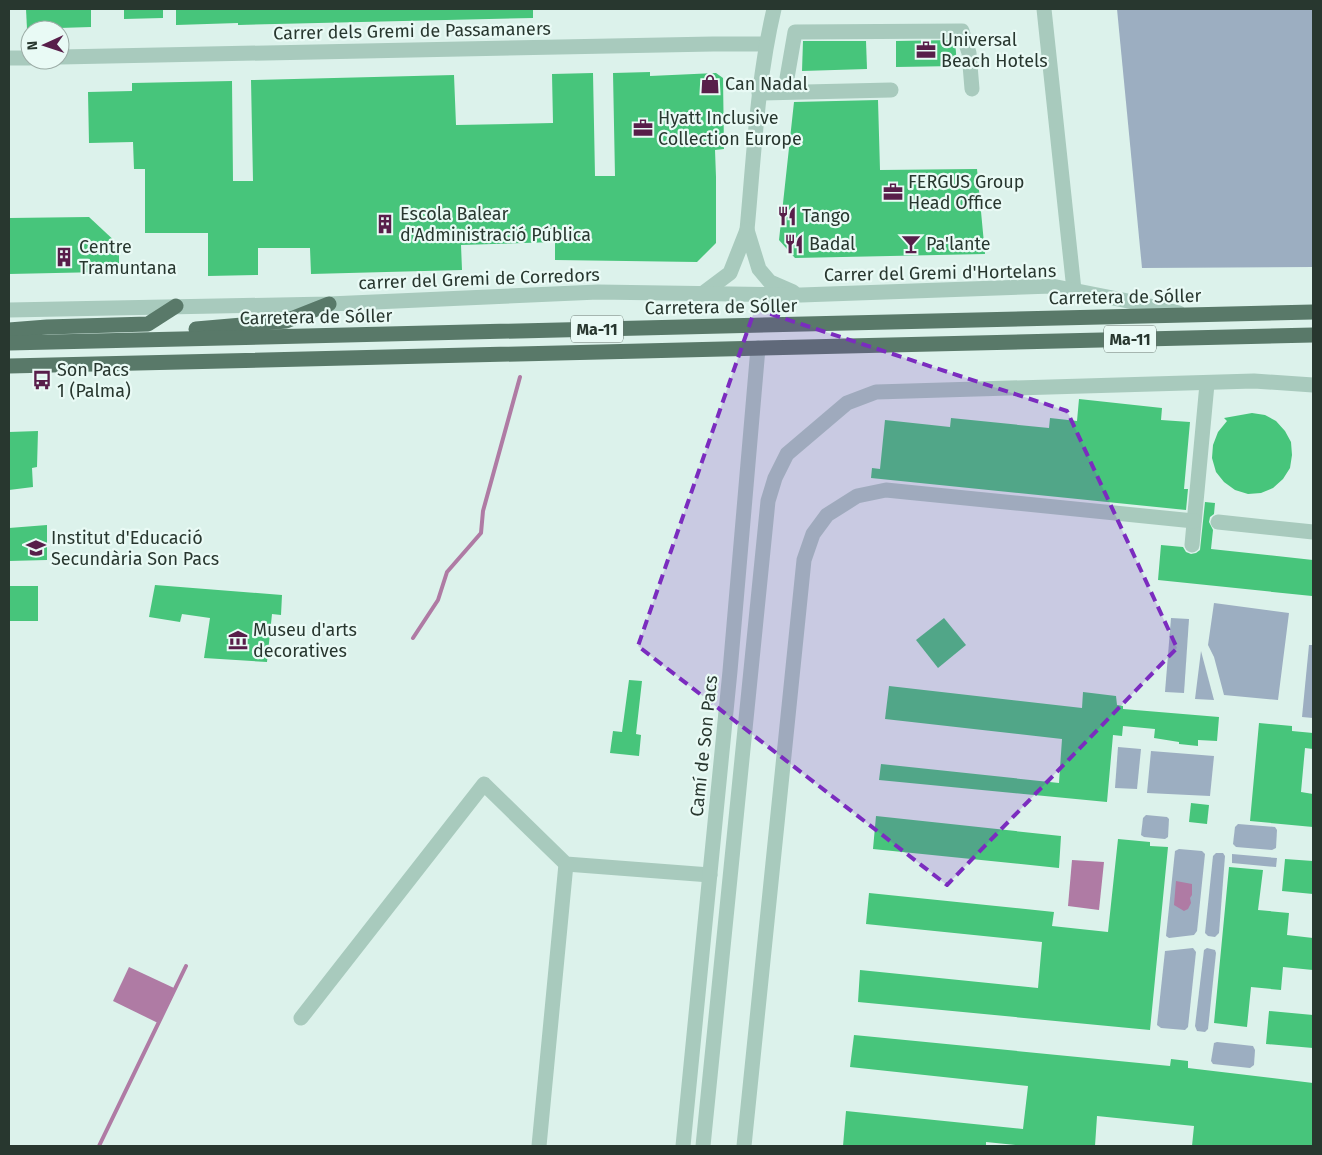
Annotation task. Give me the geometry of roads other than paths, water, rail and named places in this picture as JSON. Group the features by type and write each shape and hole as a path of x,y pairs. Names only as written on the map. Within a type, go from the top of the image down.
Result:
{"main road":[{"path":"156,340 180,330 286,321 328,304"},
{"path":"9,330 148,324 176,306"},
{"name":"Carretera de Sóller","path":"9,343 1313,312"},
{"name":"Ma-11","path":"9,366 1313,335"}],"street":[{"path":"702,294 730,273 747,230 759,93 765,44 774,9"},
{"path":"1044,9 1074,290"},
{"path":"787,78 795,32 962,31 968,53 972,89"},
{"name":"Carrer dels Gremi de Passamaners","path":"70,57 765,44"},
{"path":"759,93 891,90"},
{"path":"747,230 759,269 770,282 801,295"},
{"name":"Carrer del Gremi d'Hortelans","path":"752,294 801,295 1052,286 1186,315"},
{"name":"carrer del Gremi de Corredors","path":"9,310 328,304 598,292 752,294"},
{"name":"Camí de Son Pacs","path":"683,1146 741,554 758,348"},
{"path":"703,1146 768,502 775,478 787,454 847,403 876,392 1207,384 1254,381 1313,385"},
{"path":"1192,546 1207,384"},
{"path":"744,1146 804,560 813,534 827,515 857,496 886,490 1194,521"},
{"path":"1218,522 1313,532"},
{"path":"301,1018 484,784 566,864 710,876"},
{"path":"539,1146 566,864"}],"waterway":[{"path":"413,638 438,600 447,572 481,533 483,511 520,377"},
{"path":"99,1146 186,966"}],"place":[{"name":"Universal Beach Hotels","path":"926,50"},
{"name":"Can Nadal","path":"710,84"},
{"name":"Hyatt Inclusive Collection Europe","path":"643,128"},
{"name":"FERGUS Group Head Office","path":"893,192"},
{"name":"Tango","path":"787,216"},
{"name":"Escola Balear d'Administració Pública","path":"385,224"},
{"name":"Badal","path":"794,244"},
{"name":"Pa'lante","path":"911,244"},
{"name":"Centre Tramuntana","path":"64,257"},
{"name":"Son Pacs 1 (Palma)","path":"42,380"},
{"name":"Institut d'Educació Secundària Son Pacs","path":"36,548"},
{"name":"Museu d'arts decoratives","path":"238,640"}]}
